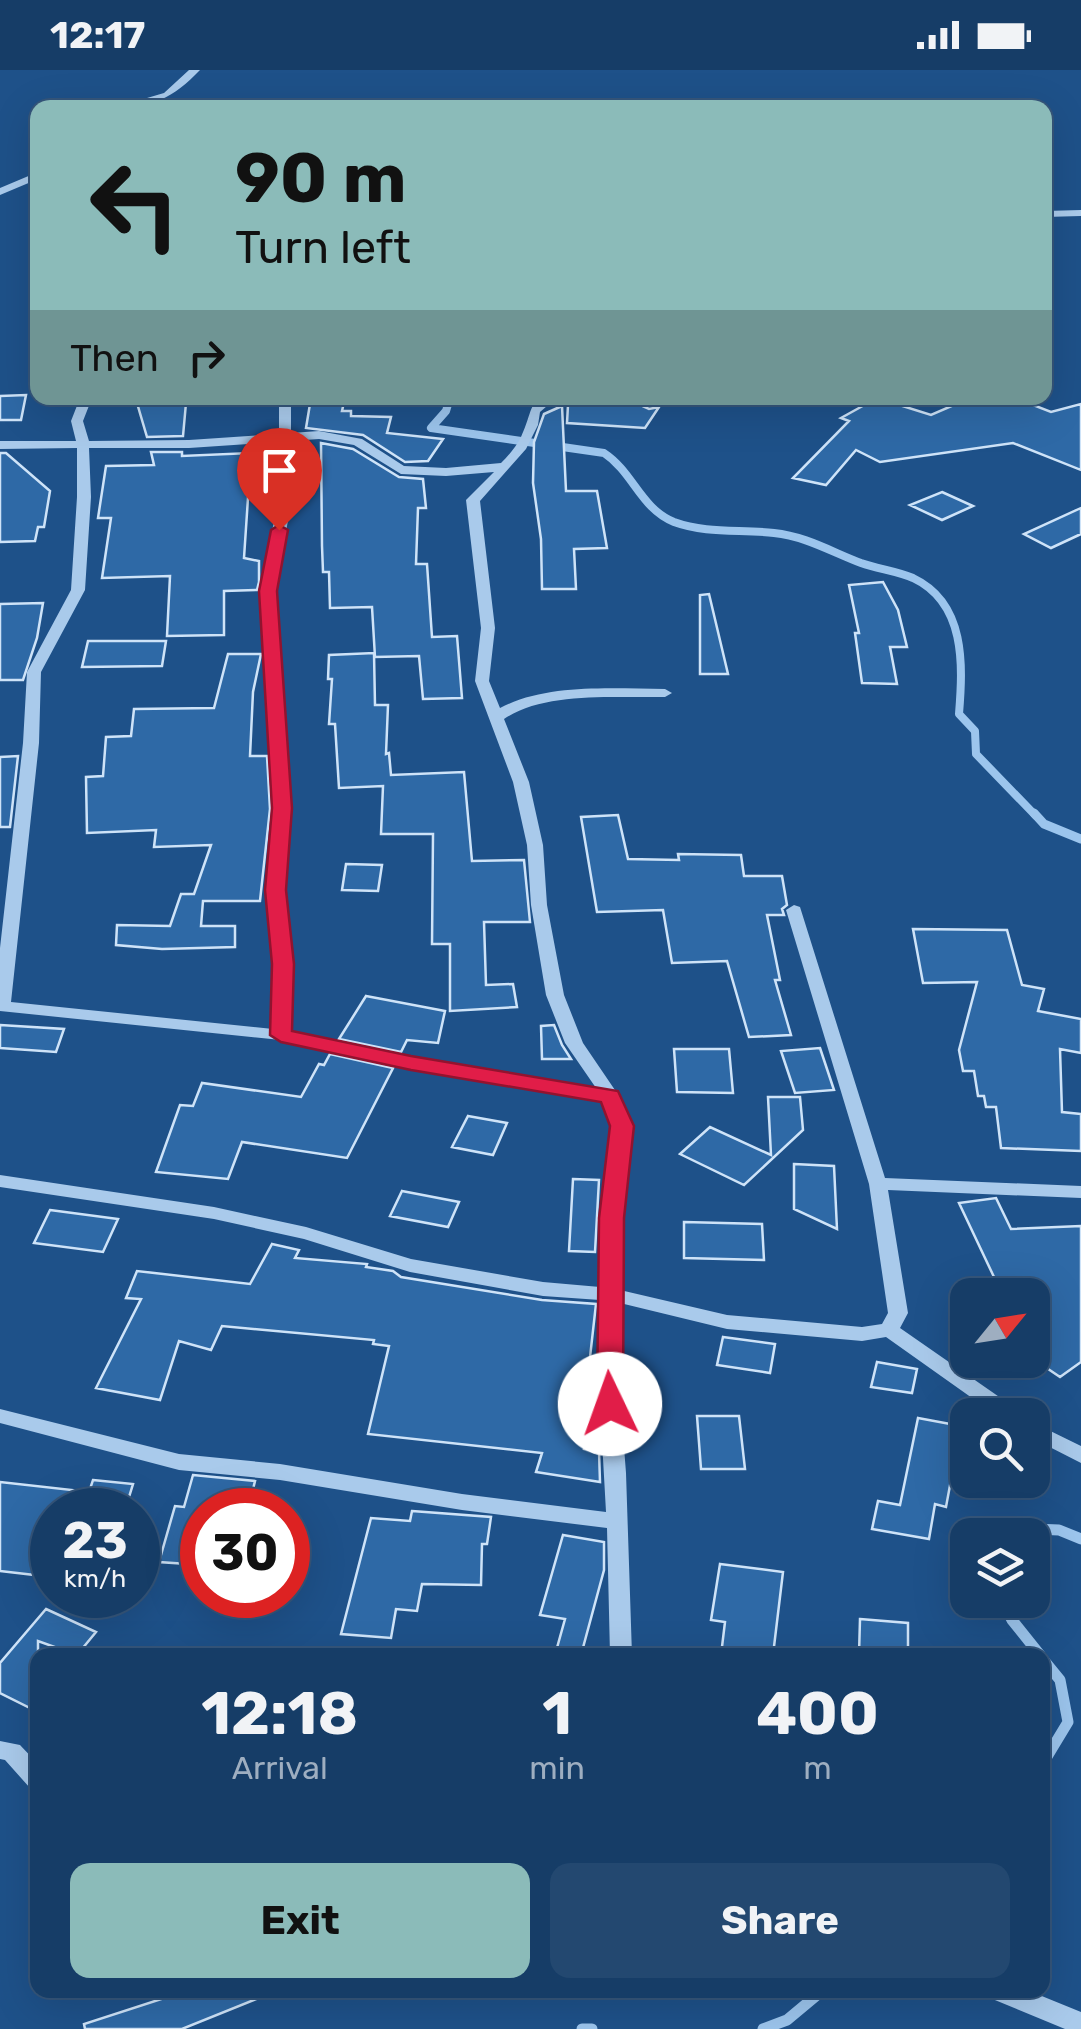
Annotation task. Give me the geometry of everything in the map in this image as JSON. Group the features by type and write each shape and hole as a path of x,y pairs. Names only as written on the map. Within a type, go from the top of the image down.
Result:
{"street":[{"path":"148,100 166,95 195,70"},
{"path":"0,192 30,179"},
{"path":"1052,214 1081,213"},
{"path":"83,405 77,421 84,443 78,590 34,672 31,743 1,1006 281,1035 411,1063 610,1096"},
{"path":"281,1035 283,964 276,890 282,808 268,591 285,499 285,405"},
{"path":"541,405 534,411 532,426 517,457 473,500 488,628 482,681 520,782 536,845 539,904 555,994 574,1042 610,1096 622,1126 612,1218 608,1369 618,1521 620,1648"},
{"path":"0,445 189,444 283,436 345,436 400,470 446,472 504,467"},
{"path":"496,718 516,703 572,695 665,692"},
{"path":"794,910 878,1184 898,1313 890,1330"},
{"path":"0,1181 214,1213 306,1232 426,1268 543,1290 610,1294 727,1322 862,1334 890,1330 988,1398"},
{"path":"878,1184 1081,1192"},
{"path":"0,1416 178,1462 280,1472 462,1502 618,1521"},
{"path":"1050,1439 1081,1455"},
{"path":"0,1750 12,1752 30,1772"},
{"path":"1018,1998 1081,2024"}],"building":[{"path":"26,395 21,420 0,420 0,396"},
{"path":"1081,404 1081,470 1013,443 880,462 856,450 826,485 793,478 849,421 841,418 864,405 899,405 931,415 954,405 1033,405 1051,412"},
{"path":"138,405 186,405 183,436 147,437"},
{"path":"310,405 343,405 342,411 351,411 351,416 391,417 387,433 443,439 428,461 405,462 363,435 306,428"},
{"path":"568,405 659,407 645,428 567,423"},
{"path":"562,406 566,491 597,491 607,548 574,549 576,589 542,589 541,539 533,483 534,442 544,414"},
{"path":"321,443 353,449 399,477 423,479 426,508 418,508 416,564 427,564 432,637 457,636 462,698 423,699 419,656 375,657 372,607 330,608 329,572 323,572"},
{"path":"151,452 182,452 182,456 251,453 244,558 259,561 259,582 257,590 224,591 224,635 167,636 170,576 102,578 111,518 98,518 106,466 154,465"},
{"path":"0,453 6,453 50,491 44,527 38,527 35,541 0,542"},
{"path":"942,492 973,506 942,520 910,505"},
{"path":"1081,508 1081,534 1051,548 1024,534"},
{"path":"883,582 898,610 907,647 890,647 897,684 862,683 855,633 859,633 849,585"},
{"path":"709,594 728,674 700,674 700,595"},
{"path":"43,603 23,680 0,680 0,604"},
{"path":"88,641 166,641 162,666 82,667"},
{"path":"374,653 375,705 388,705 386,754 389,753 391,775 464,772 472,861 524,860 530,922 484,922 486,985 513,984 517,1007 450,1011 450,944 432,944 433,834 381,834 383,786 339,788 335,724 329,724 329,655"},
{"path":"228,654 261,654 253,692 250,756 267,756 270,809 260,901 203,901 201,926 235,926 235,947 162,949 116,945 117,925 170,926 181,894 194,894 211,845 154,847 156,830 87,833 86,777 103,776 106,737 131,736 134,709 214,708"},
{"path":"18,756 10,827 0,827 0,757"},
{"path":"618,815 628,859 679,860 678,854 741,855 744,876 782,876 787,905 782,909 784,915 767,915 780,980 775,980 791,1035 749,1037 727,961 672,963 663,910 597,912 581,817"},
{"path":"346,864 382,865 378,891 342,890"},
{"path":"913,929 1007,930 1022,985 1044,989 1038,1011 1081,1019 1081,1053 1060,1049 1062,1112 1081,1114 1081,1151 1001,1148 996,1107 986,1107 984,1096 978,1096 974,1071 963,1071 959,1050 977,982 923,983"},
{"path":"366,996 445,1011 438,1043 407,1040 401,1052 339,1039"},
{"path":"0,1025 64,1029 56,1052 0,1048"},
{"path":"554,1025 571,1059 542,1059 541,1026"},
{"path":"820,1048 834,1090 795,1093 781,1051"},
{"path":"674,1049 729,1049 733,1093 677,1092"},
{"path":"330,1054 393,1068 347,1158 242,1142 228,1179 156,1172 180,1105 193,1106 202,1083 301,1097 319,1064 324,1065"},
{"path":"768,1097 800,1097 803,1130 744,1185 680,1154 710,1127 771,1155"},
{"path":"468,1116 507,1123 493,1155 452,1147"},
{"path":"794,1164 834,1166 837,1229 794,1209"},
{"path":"573,1179 599,1180 595,1252 569,1251"},
{"path":"402,1191 459,1202 448,1227 390,1216"},
{"path":"996,1198 1011,1229 1081,1226 1081,1362 1060,1377 1050,1370 1050,1278 992,1278 959,1203"},
{"path":"50,1210 118,1219 103,1252 34,1243"},
{"path":"684,1222 762,1224 764,1260 684,1258"},
{"path":"272,1244 299,1250 295,1258 367,1264 366,1267 393,1271 401,1277 542,1300 596,1304 587,1384 595,1385 596,1401 584,1449 599,1451 600,1482 536,1472 542,1453 368,1434 389,1346 373,1344 374,1340 222,1326 211,1350 179,1341 160,1400 96,1388 141,1299 126,1298 137,1271 250,1284"},
{"path":"723,1337 775,1344 770,1373 717,1365"},
{"path":"877,1362 917,1369 912,1393 871,1387"},
{"path":"697,1416 739,1416 745,1469 701,1469"},
{"path":"918,1418 950,1424 950,1485 946,1507 935,1504 929,1539 872,1529 878,1501 900,1505"},
{"path":"193,1475 255,1481 253,1488 189,1488"},
{"path":"93,1480 133,1484 132,1488 90,1488"},
{"path":"0,1482 53,1488 30,1488 30,1574 0,1571"},
{"path":"175,1506 180,1507 180,1563 160,1562 160,1558"},
{"path":"412,1511 491,1517 487,1544 482,1544 481,1585 422,1584 417,1611 396,1609 391,1638 341,1634 371,1518 410,1521"},
{"path":"563,1535 604,1542 604,1570 583,1648 557,1648 565,1619 540,1615"},
{"path":"720,1564 783,1572 774,1648 722,1648 725,1622 711,1620"},
{"path":"38,1618 66,1618 96,1632 83,1648 58,1648 38,1641 38,1648 30,1648 30,1708 0,1693 0,1663"},
{"path":"860,1619 908,1623 908,1648 859,1648"},
{"path":"164,1998 259,1998 182,2029 85,2029 84,2024"}],"waterway":[{"path":"448,405 431,428 604,453 653,508 674,522 797,537 861,563 913,578 930,589 952,619 960,656 959,714 975,731 976,754 1036,816"},
{"path":"1034,813 1044,824 1081,839"},
{"path":"1050,1530 1081,1539"},
{"path":"1011,1618 1034,1648"},
{"path":"1050,1668 1060,1680 1068,1722 1050,1752"},
{"path":"763,2029 787,2020 813,1998"},
{"path":"582,2029 592,2029"}],"route":[{"path":"279,530 268,591 282,808 276,890 283,964 281,1035 411,1063 610,1096 622,1126 612,1218 610,1404"}]}
